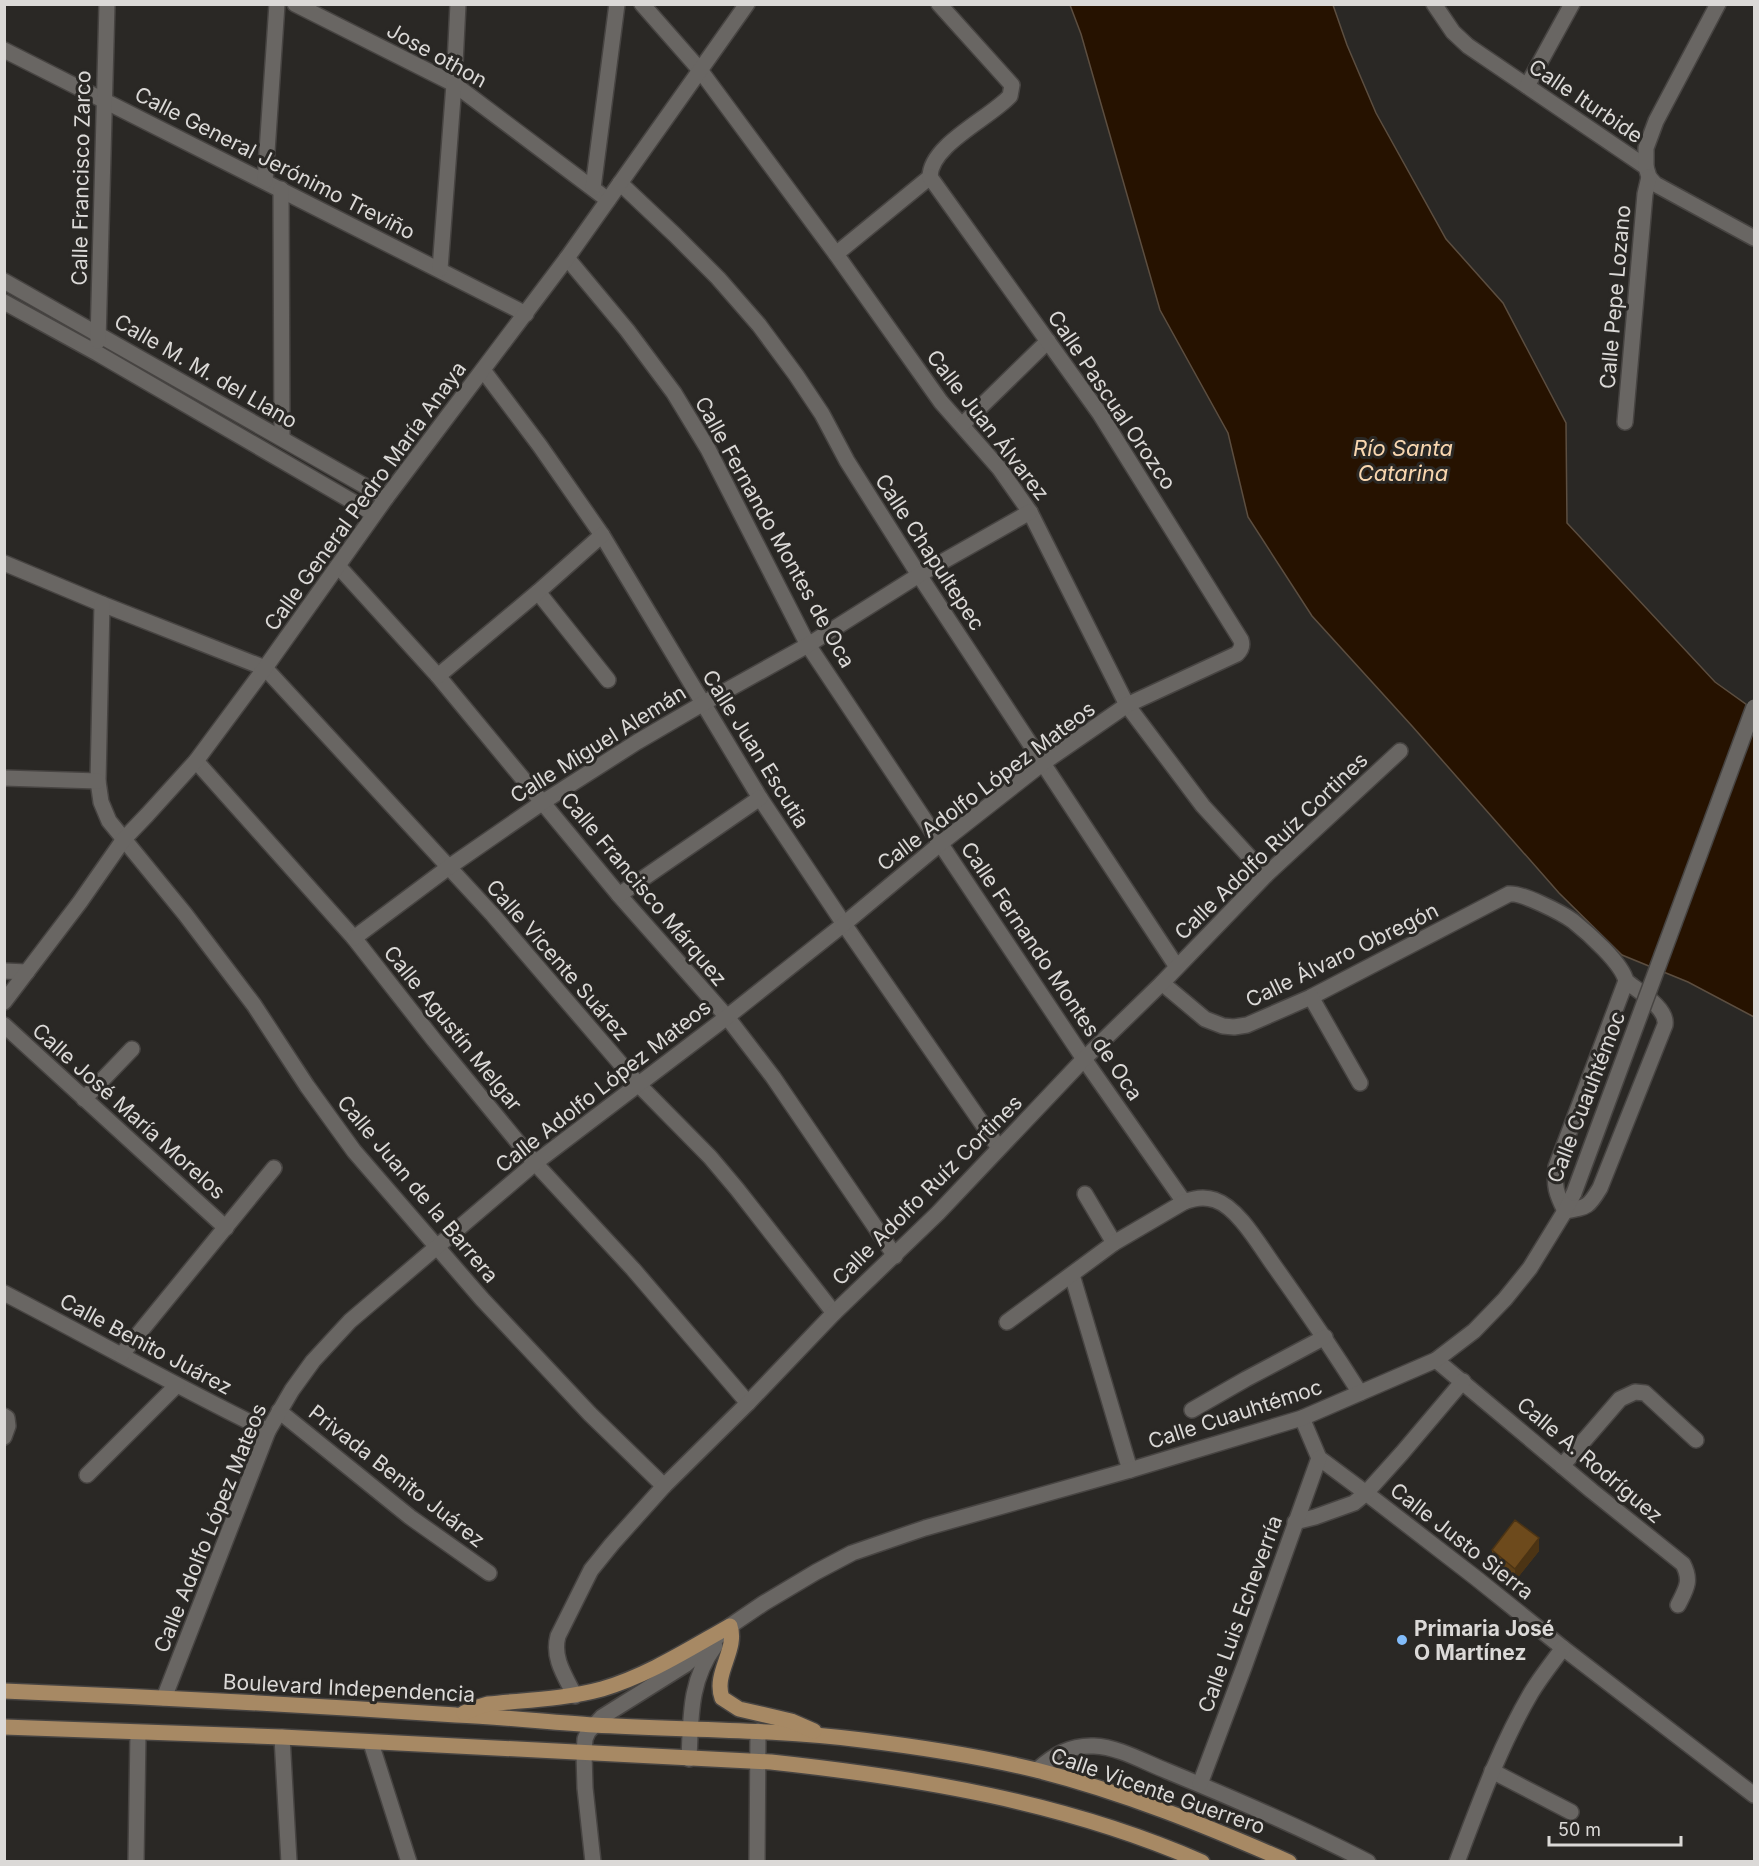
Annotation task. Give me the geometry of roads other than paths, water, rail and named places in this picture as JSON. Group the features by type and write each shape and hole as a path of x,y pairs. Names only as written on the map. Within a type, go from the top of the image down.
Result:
{"main road":[{"path":"460,1715 488,1704 575,1696 604,1688 642,1674 730,1626 732,1636 720,1682 722,1698 731,1705 791,1721 822,1736"},
{"name":"Boulevard Independencia","path":"4,1691 164,1698 690,1729"},
{"path":"4,1727 282,1737 817,1767 985,1793 1032,1804 1089,1821 1175,1856 1202,1862"},
{"name":"Calle Vicente Guerrero","path":"690,1729 758,1731 885,1743 960,1754 1037,1770 1154,1807 1231,1836 1289,1862"}],"street":[{"name":"Calle Francisco Zarco","path":"97,353 106,4"},
{"path":"265,181 277,4"},
{"name":"Jose othon","path":"295,4 454,84 608,200"},
{"path":"440,269 458,4"},
{"path":"593,188 617,4"},
{"name":"Calle Juan Álvarez","path":"642,4 700,70 836,254 941,402 999,468 1030,512 1127,705 1203,807 1266,875"},
{"name":"Calle General Pedro María Anaya","path":"4,1002 80,902 124,839 196,761 339,567 374,514 567,258 747,4"},
{"path":"836,254 930,177 930,170 944,148 1010,96 1012,84 939,4"},
{"path":"1527,86 1572,4"},
{"name":"Calle Pepe Lozano","path":"1625,422 1647,172 1646,148 1656,121 1718,4"},
{"name":"Calle Iturbide","path":"1434,5 1453,32 1468,46 1647,172 1655,184 1755,238"},
{"name":"Calle General Jerónimo Treviño","path":"4,50 526,314"},
{"name":"Calle Pascual Orozco","path":"930,177 1100,414 1241,640 1242,644 1237,654"},
{"name":"Calle Chapultepec","path":"620,183 718,278 759,325 796,375 919,575 1177,967"},
{"path":"281,189 282,438"},
{"name":"Calle Fernando Montes de Oca","path":"567,258 627,330 674,393 708,449 808,645 1084,1059 1184,1202"},
{"name":"Calle M. M. del Llano","path":"4,281 386,498"},
{"name":"Calle M. M. del Llano","path":"4,302 97,353 374,514"},
{"path":"962,425 1048,341"},
{"name":"Calle Juan Escutia","path":"483,370 602,535 760,798 843,924 999,1148"},
{"name":"Calle Miguel Alemán","path":"354,938 449,867 543,802 637,742 808,645 919,575 1030,512"},
{"path":"438,676 602,535"},
{"path":"4,563 265,668"},
{"name":"Calle Francisco Márquez","path":"339,567 438,676 620,895 727,1017 773,1077 895,1256"},
{"path":"538,592 608,680"},
{"path":"102,604 98,781 101,802 110,821 124,839"},
{"name":"Calle Adolfo López Mateos","path":"164,1698 268,1431 292,1390 313,1361 350,1321 536,1163 727,1017 940,843 1043,763 1127,705 1237,654"},
{"name":"Calle Vicente Suárez","path":"265,668 493,915 638,1084 710,1157 834,1313"},
{"name":"Calle Cuauhtémoc","path":"730,1626 794,1584 852,1552 925,1528 1302,1418 1437,1360 1474,1331 1505,1299 1530,1268 1574,1192 1755,707"},
{"name":"Calle Adolfo Ruíz Cortines","path":"575,1696 556,1658 556,1644 591,1570 612,1544 664,1486 834,1313 938,1213 1084,1059 1162,983 1266,875 1400,751"},
{"name":"Calle Agustín Melgar","path":"196,761 354,938 434,1040 536,1163 633,1269 748,1403"},
{"path":"4,778 98,781"},
{"path":"620,895 760,798"},
{"name":"Calle Juan de la Barrera","path":"124,839 254,1005 307,1086 354,1151 482,1299 590,1414 664,1486"},
{"name":"Calle Álvaro Obregón","path":"1162,983 1214,1023 1234,1027 1247,1025 1311,997 1512,893 1522,895 1572,920 1616,963 1626,981"},
{"path":"4,971 27,972"},
{"path":"1626,981 1661,1010 1666,1018 1665,1025 1600,1188 1592,1202 1585,1208 1565,1211 1554,1185 1556,1167 1626,981"},
{"path":"1311,997 1360,1083"},
{"name":"Calle José María Morelos","path":"4,1025 226,1228"},
{"path":"84,1099 132,1049"},
{"path":"122,1354 274,1168"},
{"path":"1084,1194 1114,1243"},
{"path":"1008,1322 1114,1243 1184,1202 1196,1198 1216,1200 1231,1210 1247,1228 1325,1337 1360,1393"},
{"path":"1072,1275 1130,1470"},
{"name":"Calle Benito Juárez","path":"4,1293 268,1431"},
{"path":"1192,1410 1325,1337"},
{"name":"Calle A. Rodríguez","path":"1437,1360 1562,1466 1683,1564 1688,1573 1688,1580 1678,1605"},
{"path":"1295,1522 1353,1503 1366,1493 1463,1381"},
{"path":"87,1475 177,1385"},
{"path":"1562,1466 1620,1399 1635,1392 1645,1393 1696,1440"},
{"name":"Privada Benito Juárez","path":"279,1411 410,1517 489,1573"},
{"path":"4,1416 7,1418 8,1426 4,1437"},
{"path":"1302,1418 1319,1458"},
{"name":"Calle Justo Sierra","path":"1319,1458 1755,1794"},
{"name":"Calle Luis Echeverría","path":"1200,1784 1319,1458"},
{"path":"593,1862 585,1788 584,1754 585,1739 593,1725 685,1665 730,1626"},
{"path":"688,1759 691,1702 699,1673 711,1651 730,1626"},
{"path":"1457,1862 1492,1771 1528,1698 1563,1648"},
{"path":"757,1862 758,1731"},
{"path":"136,1862 138,1733"},
{"path":"282,1737 289,1862"},
{"path":"371,1743 409,1862"},
{"path":"1037,1770 1065,1749 1096,1746 1115,1750 1321,1837 1368,1862"},
{"path":"1492,1771 1571,1812"}],"water":[{"name":"Río Santa Catarina","path":"1070,5 1333,5 1376,113 1446,239 1503,303 1566,423 1567,523 1715,682 1754,710 1754,1017 1688,982 1622,955 1559,893 1312,616 1248,517 1228,433 1160,310 1081,34"}],"place":[{"name":"Primaria José O Martínez","path":"1402,1640"}]}
